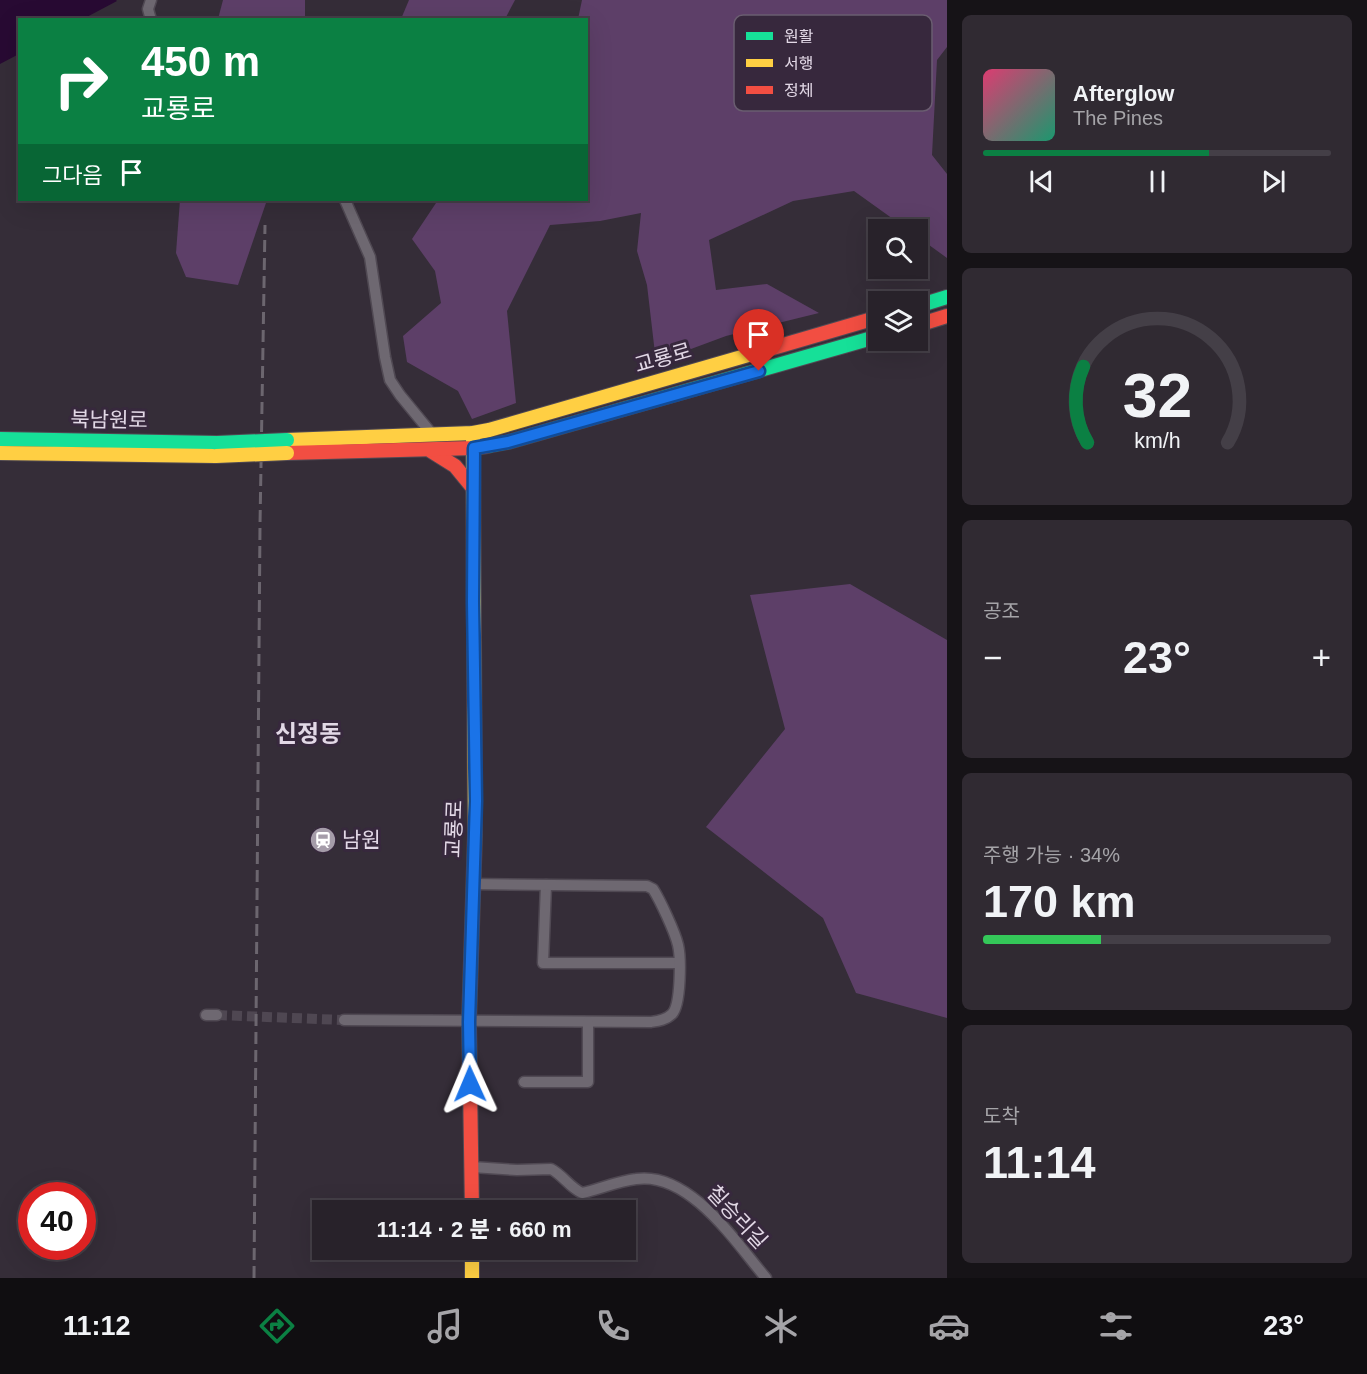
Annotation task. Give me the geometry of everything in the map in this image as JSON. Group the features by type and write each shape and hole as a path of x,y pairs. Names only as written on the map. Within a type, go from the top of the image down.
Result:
{"street":[{"path":"150,18 148,9 151,0"},
{"path":"345,201 370,257 390,380 432,434"},
{"path":"928,303 947,297"},
{"path":"928,322 947,316"},
{"name":"교룡로","path":"472,1200 469,1022 476,801 473,433 868,320"},
{"name":"교룡로","path":"474,448 508,442 868,339"},
{"path":"217,449 473,433"},
{"name":"북남원로","path":"0,439 217,449"},
{"path":"287,446 428,450 474,448"},
{"name":"북남원로","path":"0,453 217,449"},
{"path":"428,450 459,467 473,489"},
{"path":"344,1020 651,1022 667,1018 674,1013 677,1007 678,945 653,889 647,886 473,884"},
{"path":"546,885 543,963 679,963"},
{"path":"524,1082 588,1082 588,1022"},
{"name":"칠승리길","path":"472,1167 517,1170 551,1169 556,1171 572,1189 582,1193 636,1179 650,1178 665,1182 698,1200 711,1212 766,1278"},
{"path":"472,1260 472,1278"}],"shaded area":[{"path":"0,0 117,1 85,18 18,18 18,55 0,64"},
{"path":"223,0 305,0 305,18 218,18"},
{"path":"409,0 515,0 506,18 401,18"},
{"path":"582,0 947,0 947,47 937,60 932,155 947,174 947,258 928,244 928,219 893,219 854,191 793,201 709,240 716,290 767,284 819,313 726,336 656,362 647,285 637,251 641,213 600,221 550,225 507,311 516,403 472,419 458,391 407,362 403,336 441,303 435,271 412,239 437,201 588,201 588,18 578,18"},
{"path":"180,201 267,201 238,285 186,277 176,253"},
{"path":"850,584 947,640 947,1018 856,993 823,918 706,827 785,729 750,595"}],"tunnel":[{"path":"217,1015 344,1020"}],"railway":[{"path":"254,1278 260,525 265,225"}],"traffic: fast":[{"path":"928,303 947,297"},
{"path":"487,446 508,442 868,339"},
{"path":"0,439 217,443"},
{"path":"217,443 287,440"}],"traffic: slow":[{"path":"287,440 473,433 489,430 766,350"},
{"path":"473,433 475,834"},
{"path":"0,453 216,456"},
{"path":"216,456 287,453"},
{"path":"472,1260 472,1278"}],"traffic: jam":[{"path":"928,322 947,316"},
{"path":"766,350 868,320"},
{"path":"287,453 487,446"},
{"path":"431,451 455,466 473,488"},
{"path":"472,1200 469,1022 475,834"}],"place":[{"name":"남원","path":"323,840"}],"district":[{"name":"신정동","path":"308,734"}],"route":[{"path":"470,1084 469,1022 476,801 473,602 474,448 508,442 759,371"}]}
